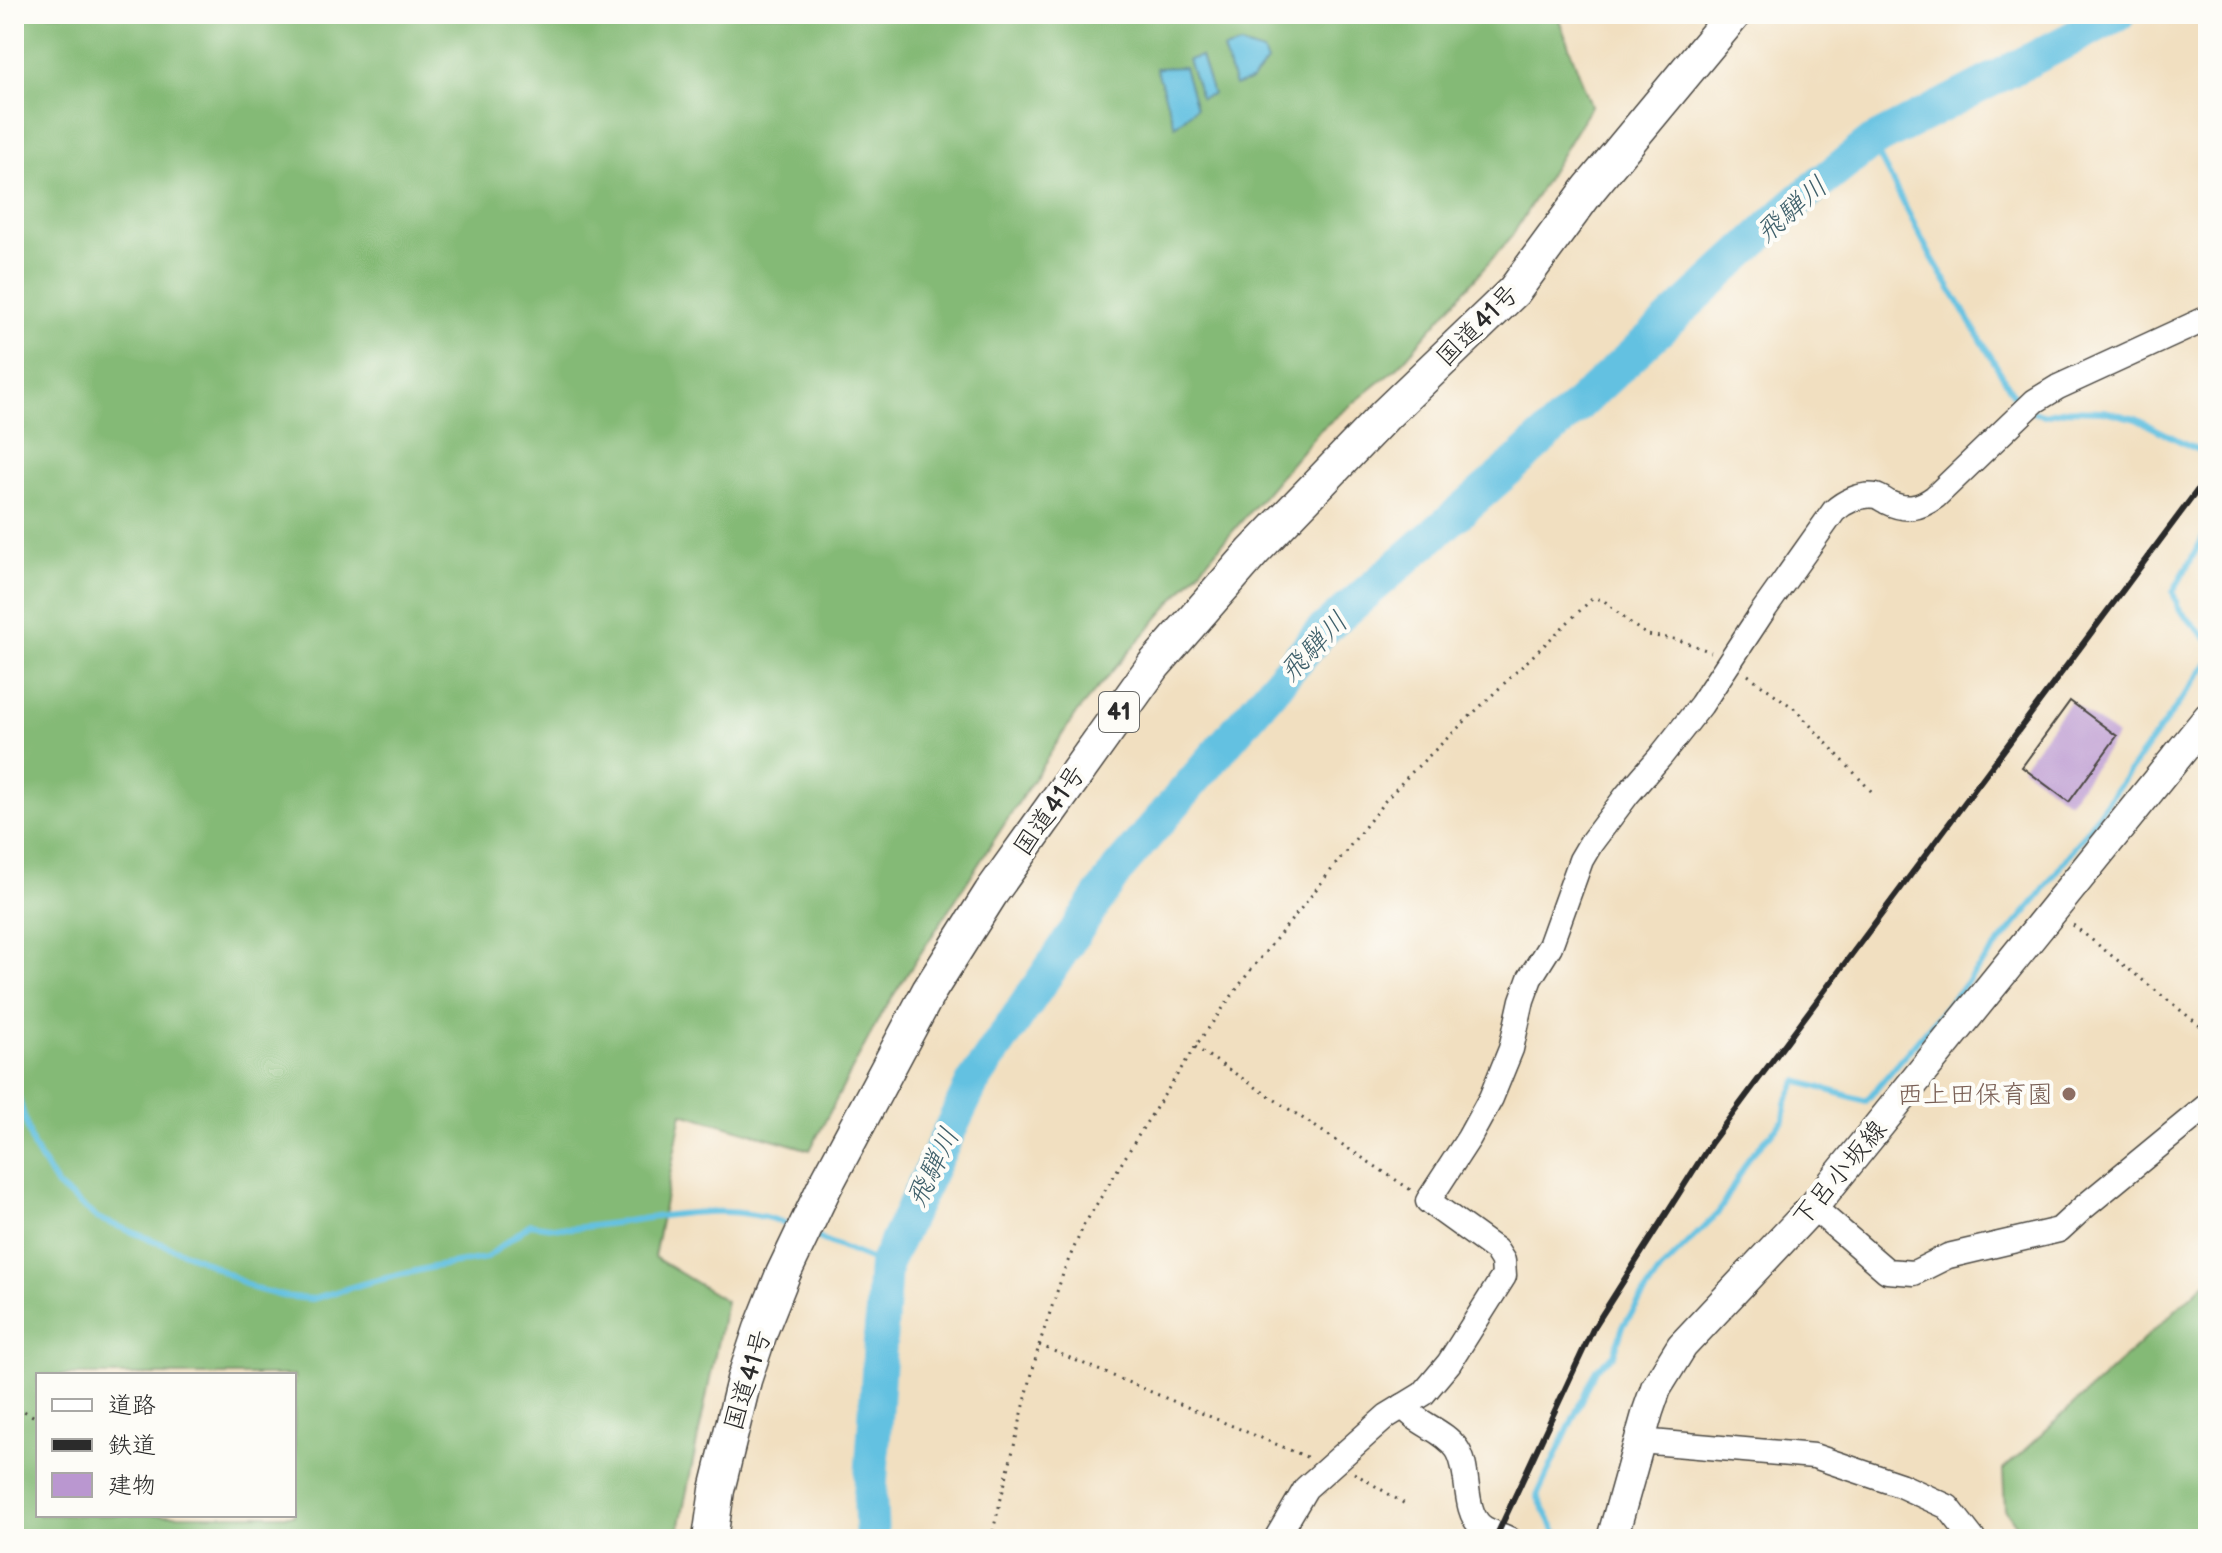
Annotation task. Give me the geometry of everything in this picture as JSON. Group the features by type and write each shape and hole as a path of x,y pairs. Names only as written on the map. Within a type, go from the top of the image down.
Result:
{"highway":[{"name":"国道41号","path":"710,1539 717,1490 744,1380 783,1274 825,1186 922,1005 991,893 1154,665 1253,552 1385,415 1514,291 1589,189 1734,14"}],"main road":[{"name":"下呂小坂線","path":"1612,1539 1656,1388 1682,1346 1813,1207 2208,718"}],"street":[{"path":"1276,1539 1306,1488 1387,1416 1423,1394 1449,1363 1504,1276 1503,1261 1496,1250 1428,1201 1491,1098 1511,1049 1530,978 1550,946 1581,860 1591,843 1701,705 1834,511 1844,503 1864,496 1876,496 1899,507 1924,505 2035,401 2058,387 2208,318"},
{"path":"1813,1207 1887,1271 1914,1273 1948,1256 2059,1230 2208,1105"},
{"path":"1403,1406 1410,1415 1453,1444 1463,1462 1476,1520 1482,1528 1509,1539"},
{"path":"1640,1441 1814,1456 1900,1485 1948,1507 1973,1539"}],"path":[{"path":"991,1539 1039,1345 1065,1268 1084,1225 1143,1128 1195,1047 1249,972 1385,801 1592,599 1602,599 1647,635 1679,640 1706,649 1729,662 1795,709 1872,792"},
{"path":"2054,909 2208,1032"},
{"path":"1195,1047 1428,1201"},
{"path":"1039,1345 1321,1463 1331,1464 1405,1504"},
{"path":"14,1399 24,1411 36,1418"}],"green space":[{"path":"14,14 1557,14 1591,106 1512,236 1397,368 1320,430 1077,712 880,1016 810,1150 682,1113 654,1257 726,1301 677,1539 14,1539"},
{"path":"2208,1280 2208,1539 2026,1539 2005,1509 2003,1470"}],"water":[{"path":"1241,45 1263,52 1267,62 1252,80 1235,86 1223,50"},
{"path":"1201,56 1213,94 1201,98 1188,60"},
{"path":"1184,67 1196,108 1175,126 1156,68"}],"building":[{"path":"2070,701 2117,736 2069,802 2022,767"}],"waterway":[{"name":"飛騨川","path":"872,1539 870,1496 885,1265 972,1084 1118,869 1321,632 1516,463 1799,200 1872,142 2119,14"},
{"path":"1872,142 1928,251 2021,407"},
{"path":"2034,412 2044,415 2066,410 2104,411 2136,419 2208,455"},
{"path":"2208,529 2173,592 2178,608 2208,640"},
{"path":"1560,1539 1537,1496 1596,1369 1614,1355 1623,1326 1660,1271 1719,1212 1750,1156 1784,1120 1786,1103 1797,1081 1866,1101 2036,900 2208,663"},
{"path":"14,1083 33,1146 57,1186 97,1218 200,1259 253,1288 282,1296 312,1299 433,1267 486,1258 530,1224 573,1228 713,1212 740,1213 794,1227"},
{"path":"811,1235 885,1265"}],"railway":[{"path":"1495,1539 1593,1329 1711,1143 2208,476"}],"place":[{"name":"西上田保育園","path":"2069,1094"}]}
